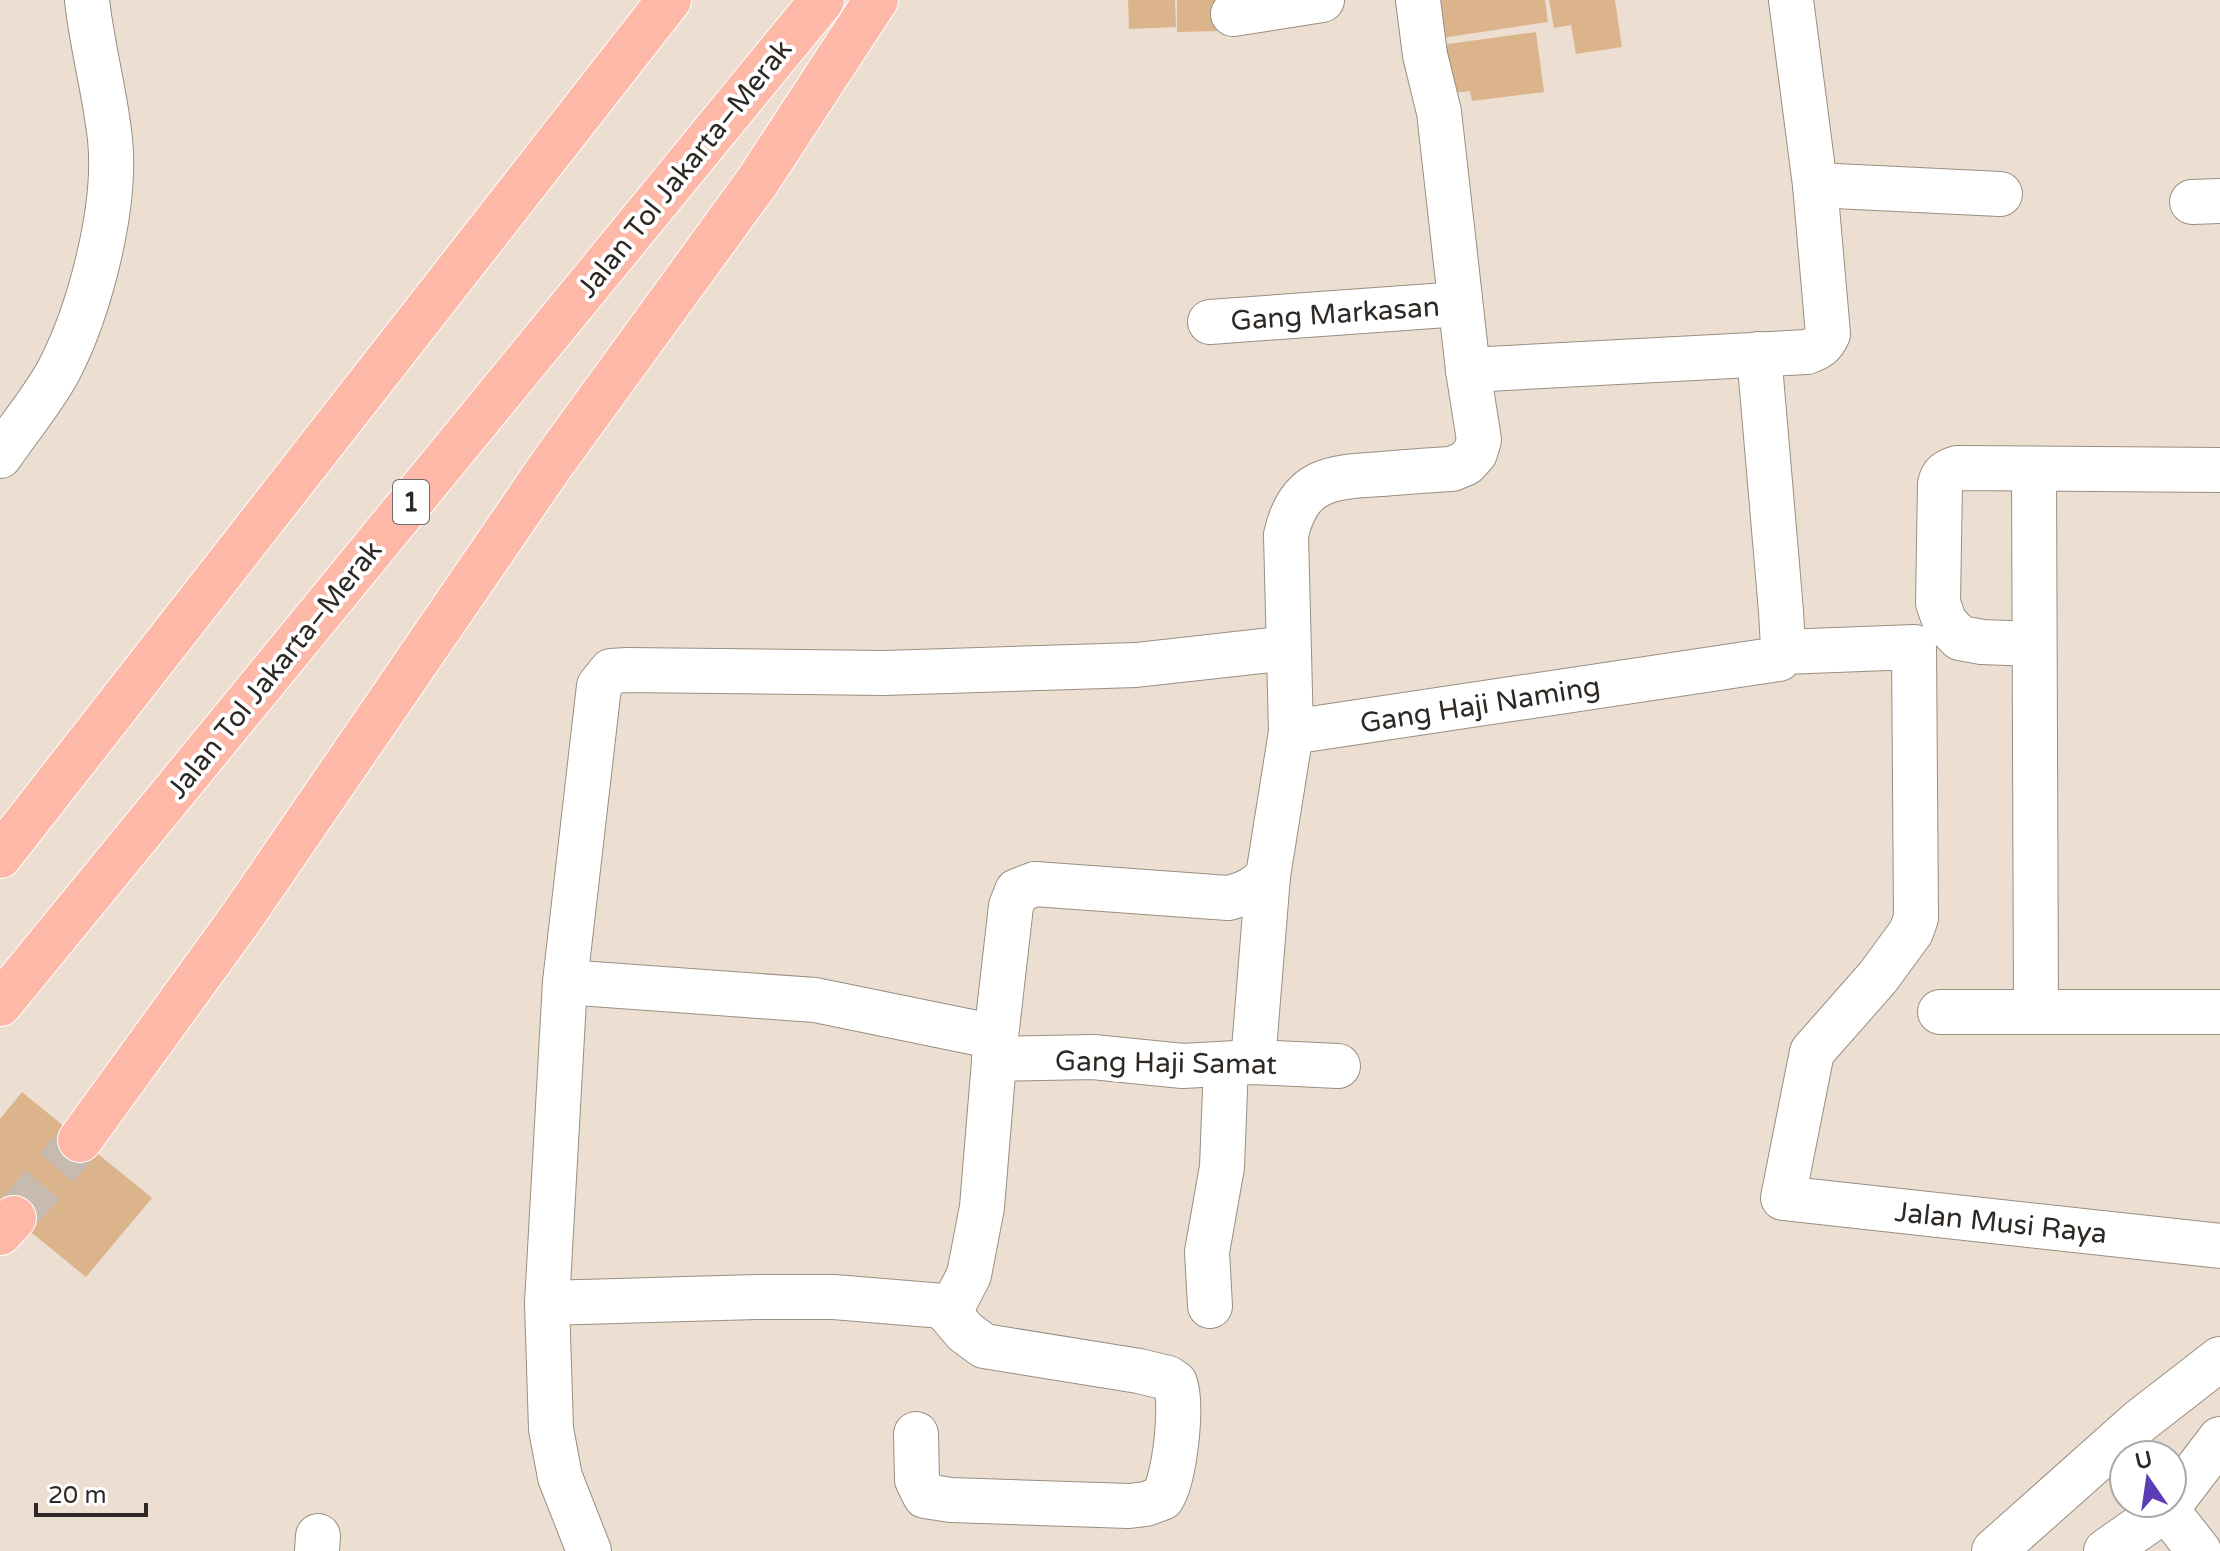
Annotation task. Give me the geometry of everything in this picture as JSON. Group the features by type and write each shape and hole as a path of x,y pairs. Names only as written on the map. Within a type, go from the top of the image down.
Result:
{"highway":[{"path":"0,856 669,0"},
{"name":"Jalan Tol Jakarta–Merak","path":"0,1004 822,0"},
{"path":"80,1140 241,918 552,464 757,182 876,0"}],"street":[{"path":"0,456 58,371 82,314 109,204 112,169 110,140 87,0"},
{"path":"1233,14 1322,0"},
{"path":"1210,1306 1207,1252 1291,732 1286,535 1291,513 1302,496 1318,484 1338,477 1452,469 1466,463 1475,453 1479,440 1468,370 1439,112 1425,55 1418,0"},
{"path":"1468,370 1817,349 1828,334 1815,185 1791,0"},
{"path":"1815,185 2000,194"},
{"name":"Gang Markasan","path":"1210,322 1460,304"},
{"path":"1759,354 1783,652"},
{"path":"2034,644 1960,638 1945,623 1938,603 1942,476 1948,470 2220,470"},
{"path":"2034,470 2036,1011"},
{"name":"Gang Haji Naming","path":"1291,732 1768,662 1779,659 1783,652 1914,647 1916,918 1911,932 1878,977 1812,1052 1783,1198"},
{"path":"589,1551 560,1477 553,1441 547,1303 565,982 599,686 611,671 884,673 1136,665 1288,648"},
{"path":"547,1303 787,1297 834,1297 943,1306 955,1302 969,1275 982,1207 995,1048 1011,906 1017,891 1035,884 1228,898 1257,888 1268,876"},
{"name":"Gang Haji Samat","path":"565,982 815,1000 995,1048 1183,1066 1239,1063 1338,1066"},
{"path":"1940,1012 2220,1012"},
{"name":"Jalan Musi Raya","path":"1783,1198 2220,1246"},
{"path":"916,1434 917,1480 925,1496 951,1500 1129,1506 1162,1498 1170,1476 1179,1404 1175,1383 1168,1378 1139,1371 984,1346 965,1332 943,1306"},
{"path":"1994,1551 2140,1421 2220,1359"},
{"path":"2188,1481 2220,1439"},
{"path":"2106,1551 2151,1519"},
{"path":"2179,1519 2199,1551"}],"building":[{"path":"1128,0 1175,0 1176,27 1129,29"},
{"path":"1177,0 1221,0 1222,31 1177,32"},
{"path":"1436,0 1545,0 1548,22 1442,38"},
{"path":"1549,0 1615,0 1622,47 1576,54 1571,25 1554,28"},
{"path":"1536,32 1544,92 1472,101 1470,91 1447,94 1441,45"},
{"path":"22,1092 152,1198 86,1277 0,1207 0,1119"}],"tunnel":[{"path":"14,1218 80,1140"}]}
